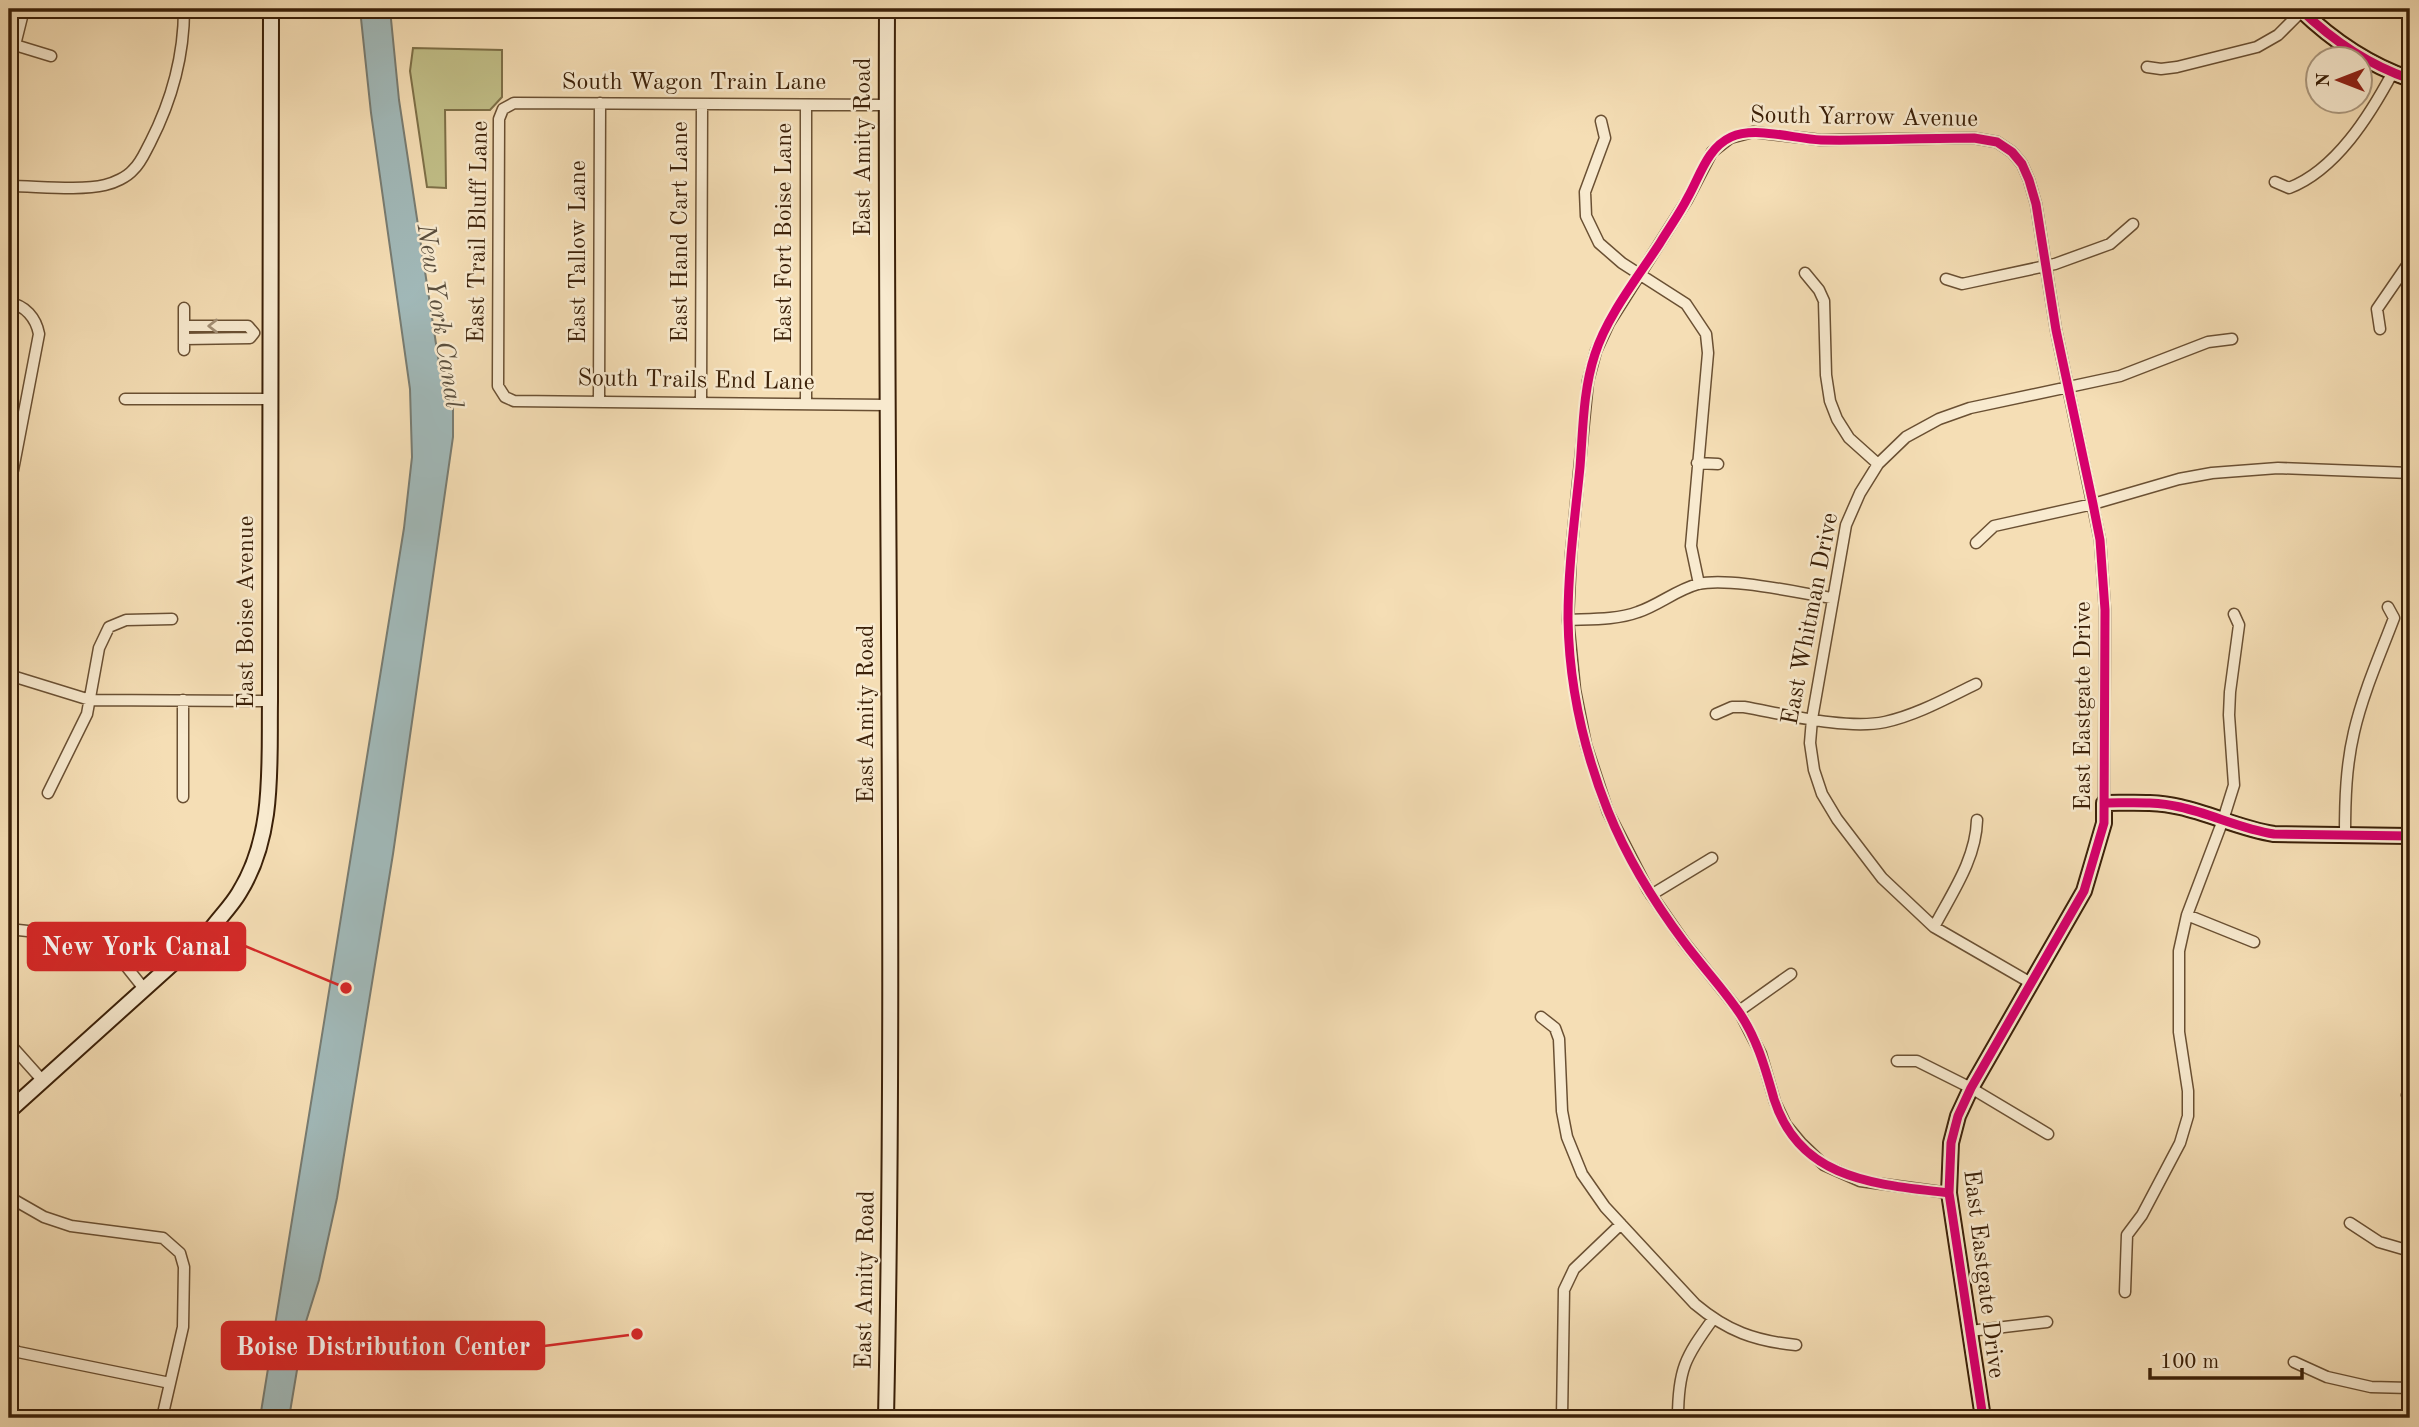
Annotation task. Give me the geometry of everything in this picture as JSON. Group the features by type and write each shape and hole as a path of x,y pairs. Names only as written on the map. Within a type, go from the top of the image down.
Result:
{"street":[{"path":"9,59 24,9"},
{"path":"9,186 92,187 106,185 133,170 144,155 167,106 177,66 184,9"},
{"name":"East Boise Avenue","path":"9,1111 212,928 239,893 257,857 264,830 268,799 270,701 271,9"},
{"name":"East Amity Road","path":"886,1418 891,1200 887,9"},
{"path":"2147,66 2161,69 2177,67 2257,47 2277,35 2301,10 2351,49 2410,79"},
{"path":"15,46 51,56"},
{"path":"2275,182 2289,188 2320,171 2370,112 2393,72"},
{"name":"South Wagon Train Lane","path":"503,108 514,103 887,105"},
{"name":"East Tallow Lane","path":"599,401 600,103"},
{"name":"East Hand Cart Lane","path":"701,402 702,104"},
{"name":"East Fort Boise Lane","path":"806,104 806,404"},
{"name":"East Trail Bluff Lane","path":"503,108 499,119 498,386 505,397"},
{"path":"1601,121 1605,138 1585,192 1586,216 1599,243 1622,263 1686,304 1706,334 1708,353 1690,546 1699,584"},
{"name":"South Yarrow Avenue","path":"1640,274 1687,200 1712,152 1730,138 1753,132 1822,140 1974,138 1997,142"},
{"name":"East Eastgate Drive","path":"1983,1418 1949,1193 1951,1143 1958,1116 1971,1088 2084,891 2104,823 2105,610 2100,540 2045,267 2036,204 2022,164 2012,152 1997,142"},
{"path":"1946,279 1962,284 2045,267 2110,244 2133,224"},
{"path":"2380,329 2377,309 2410,261"},
{"path":"1805,273 1819,289 1824,301 1826,375 1830,401 1849,438 1878,464"},
{"path":"1640,274 1595,351 1588,381 1571,554 1568,620 1574,690 1586,745 1608,812 1651,895 1684,942 1739,1011 1761,1054 1775,1102 1786,1125 1801,1143 1824,1165 1860,1181 1949,1193"},
{"path":"9,303 24,308 31,315 39,334 13,470 9,478"},
{"path":"184,308 184,350"},
{"path":"184,326 248,326 254,333 271,333"},
{"path":"184,339 250,338 254,333"},
{"name":"East Whitman Drive","path":"2031,984 1934,927 1882,878 1837,819 1822,794 1814,770 1810,743 1812,719 1846,525 1860,493 1878,464 1906,437 1939,419 1970,408 2120,376 2208,342 2232,339"},
{"name":"South Trails End Lane","path":"505,397 514,401 888,405"},
{"path":"125,399 271,399"},
{"path":"1697,463 1718,464"},
{"path":"1976,543 1994,526 2093,504 2179,479 2278,468 2410,473"},
{"path":"1568,620 1631,614 1699,584 1727,582 1833,598"},
{"path":"2345,835 2346,784 2354,734 2372,674 2394,618 2388,607"},
{"path":"2125,1292 2127,1235 2142,1215 2180,1143 2188,1116 2188,1091 2179,1031 2179,951 2187,915 2234,785 2229,715 2239,625 2234,614"},
{"path":"48,793 87,714 99,648 109,627 126,620 172,619"},
{"path":"9,675 90,700 270,701"},
{"path":"1716,714 1732,707 1744,707 1812,719 1883,722 1929,706 1976,684"},
{"path":"183,700 183,797"},
{"path":"2104,803 2159,803 2179,806 2257,832 2274,834 2410,836"},
{"path":"1934,927 1972,852 1977,820"},
{"path":"1651,895 1712,858"},
{"path":"2187,915 2255,942"},
{"path":"9,929 74,936 110,946 145,990"},
{"path":"1739,1011 1790,974"},
{"path":"1541,1017 1555,1028 1559,1039 1560,1098 1564,1124 1589,1185 1695,1304 1713,1319 1736,1332 1768,1342 1796,1345"},
{"path":"9,1043 43,1081"},
{"path":"1897,1061 1917,1061 1971,1088 2048,1134"},
{"path":"9,1196 44,1217 71,1226 163,1238 180,1252 184,1267 184,1311 162,1418"},
{"path":"2350,1223 2379,1242 2410,1251"},
{"path":"1562,1418 1563,1290 1574,1269 1621,1224"},
{"path":"1678,1418 1679,1384 1685,1361 1713,1319"},
{"path":"1970,1331 2047,1322"},
{"path":"9,1348 170,1383"},
{"path":"2294,1362 2327,1377 2371,1387 2410,1388"}],"shaded area":[{"path":"413,48 502,50 502,97 490,110 445,110 446,188 427,187 410,71"}],"water":[{"path":"360,9 390,9 399,100 438,357 445,391 453,391 453,437 393,854 337,1198 319,1280 304,1328 289,1418 260,1418 404,528 412,457 410,389 371,113"}],"cycle path":[{"path":"2300,9 2351,50 2410,79"},
{"path":"1949,1193 1869,1181 1822,1162 1802,1147 1786,1126 1759,1052 1743,1018 1662,911 1624,846 1599,788 1579,717 1571,668 1568,600 1584,410 1591,368 1600,340 1615,311 1678,215 1710,155 1723,142 1741,134 1763,133 1821,140 1974,138 1997,142 2012,152 2022,164 2036,204 2056,330 2100,540 2105,610 2104,823 2084,891 1971,1088 1958,1116 1951,1143 1949,1193 1983,1418"},
{"path":"2104,803 2171,805 2274,834 2410,836"}],"place":[{"name":"New York Canal","path":"346,988"},
{"name":"Boise Distribution Center","path":"637,1334"}]}
